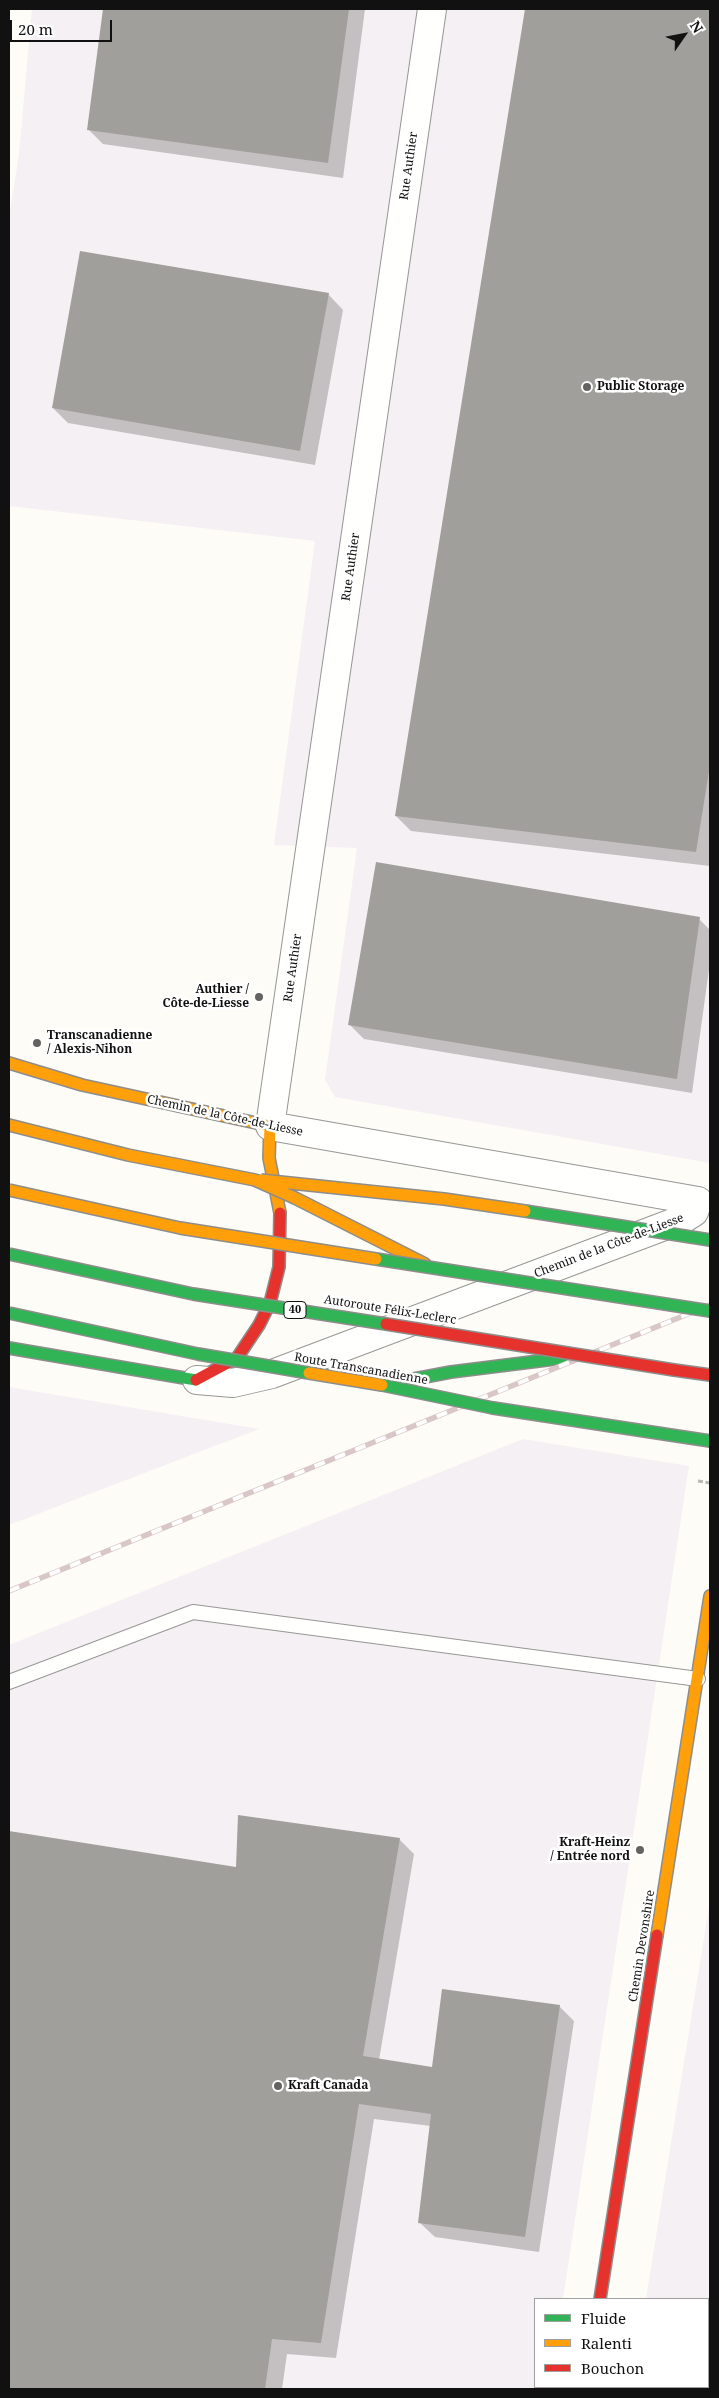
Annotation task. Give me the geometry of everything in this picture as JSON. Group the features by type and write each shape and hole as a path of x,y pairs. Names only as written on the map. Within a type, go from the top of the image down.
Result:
{"main road":[{"name":"Chemin de la Côte-de-Liesse","path":"9,1063 82,1085 270,1126"},
{"path":"9,1126 128,1155 256,1180 444,1198 710,1240"},
{"path":"197,1380 237,1358 243,1351 259,1325 276,1285 279,1267 280,1217 269,1158 270,1126"},
{"path":"256,1180 433,1268"},
{"path":"9,1190 180,1228 710,1311"},
{"name":"Autoroute Félix-Leclerc","path":"9,1254 192,1294 710,1375"},
{"name":"Route Transcanadienne","path":"9,1313 189,1352 382,1384 493,1408 710,1441"},
{"name":"Chemin de la Côte-de-Liesse","path":"9,1348 197,1380"},
{"path":"382,1384 451,1372 584,1355"},
{"name":"Chemin Devonshire","path":"600,2298 710,1596"}],"street":[{"name":"Rue Authier","path":"270,1126 432,9"},
{"name":"Chemin de la Côte-de-Liesse","path":"197,1380 233,1383 272,1374 658,1229 694,1212 698,1201 270,1126"},
{"path":"647,1191 658,1229"}],"lane":[{"path":"9,1682 193,1612 698,1679"}],"path":[{"path":"698,1481 710,1482"}],"shaded area":[{"path":"32,9 710,9 710,1163 335,1097 325,1080 357,848 274,845 315,541 9,506 9,218 19,154"},
{"path":"9,1387 259,1429 9,1525"},
{"path":"523,1439 689,1466 563,2298 534,2298 534,2388 549,2389 9,2389 9,1645"},
{"path":"710,1901 710,2389 632,2389 709,2388 709,2298 646,2298"}],"building":[{"path":"103,9 349,9 328,163 87,130"},
{"name":"Public Storage","path":"525,9 710,9 710,765 696,852 395,816"},
{"path":"80,251 329,293 300,451 52,408"},
{"path":"376,862 700,917 677,1079 348,1025"},
{"name":"Kraft Canada","path":"238,1815 400,1838 363,2056 432,2067 442,1989 560,2005 525,2237 418,2223 431,2114 359,2104 321,2343 272,2339 265,2389 9,2389 9,1831 236,1867"}],"railway":[{"path":"9,1591 710,1305"}],"traffic: fast":[{"path":"525,1211 710,1240"},
{"path":"9,1254 193,1294 386,1324"},
{"path":"376,1259 710,1311"},
{"path":"9,1313 198,1354 309,1373"},
{"path":"9,1348 196,1380"},
{"path":"382,1385 451,1372 571,1357"},
{"path":"382,1385 493,1408"},
{"path":"493,1408 710,1441"}],"traffic: slow":[{"path":"9,1063 82,1085 270,1126 269,1158 280,1213"},
{"path":"9,1125 128,1155 255,1180"},
{"path":"255,1180 295,1198"},
{"path":"261,1180 444,1199 525,1211"},
{"path":"9,1190 180,1228 376,1259"},
{"path":"295,1198 425,1264"},
{"path":"309,1373 382,1385"},
{"path":"657,1935 710,1596"}],"traffic: jam":[{"path":"196,1380 237,1358 259,1325 270,1303 279,1267 280,1213"},
{"path":"386,1324 674,1370"},
{"path":"674,1370 710,1375"},
{"path":"600,2298 657,1935"}],"place":[{"name":"Public Storage","path":"587,387"},
{"name":"Authier / Côte-de-Liesse","path":"259,997"},
{"name":"Transcanadienne / Alexis-Nihon","path":"37,1043"},
{"name":"Kraft-Heinz / Entrée nord","path":"640,1850"},
{"name":"Kraft Canada","path":"278,2086"}]}
